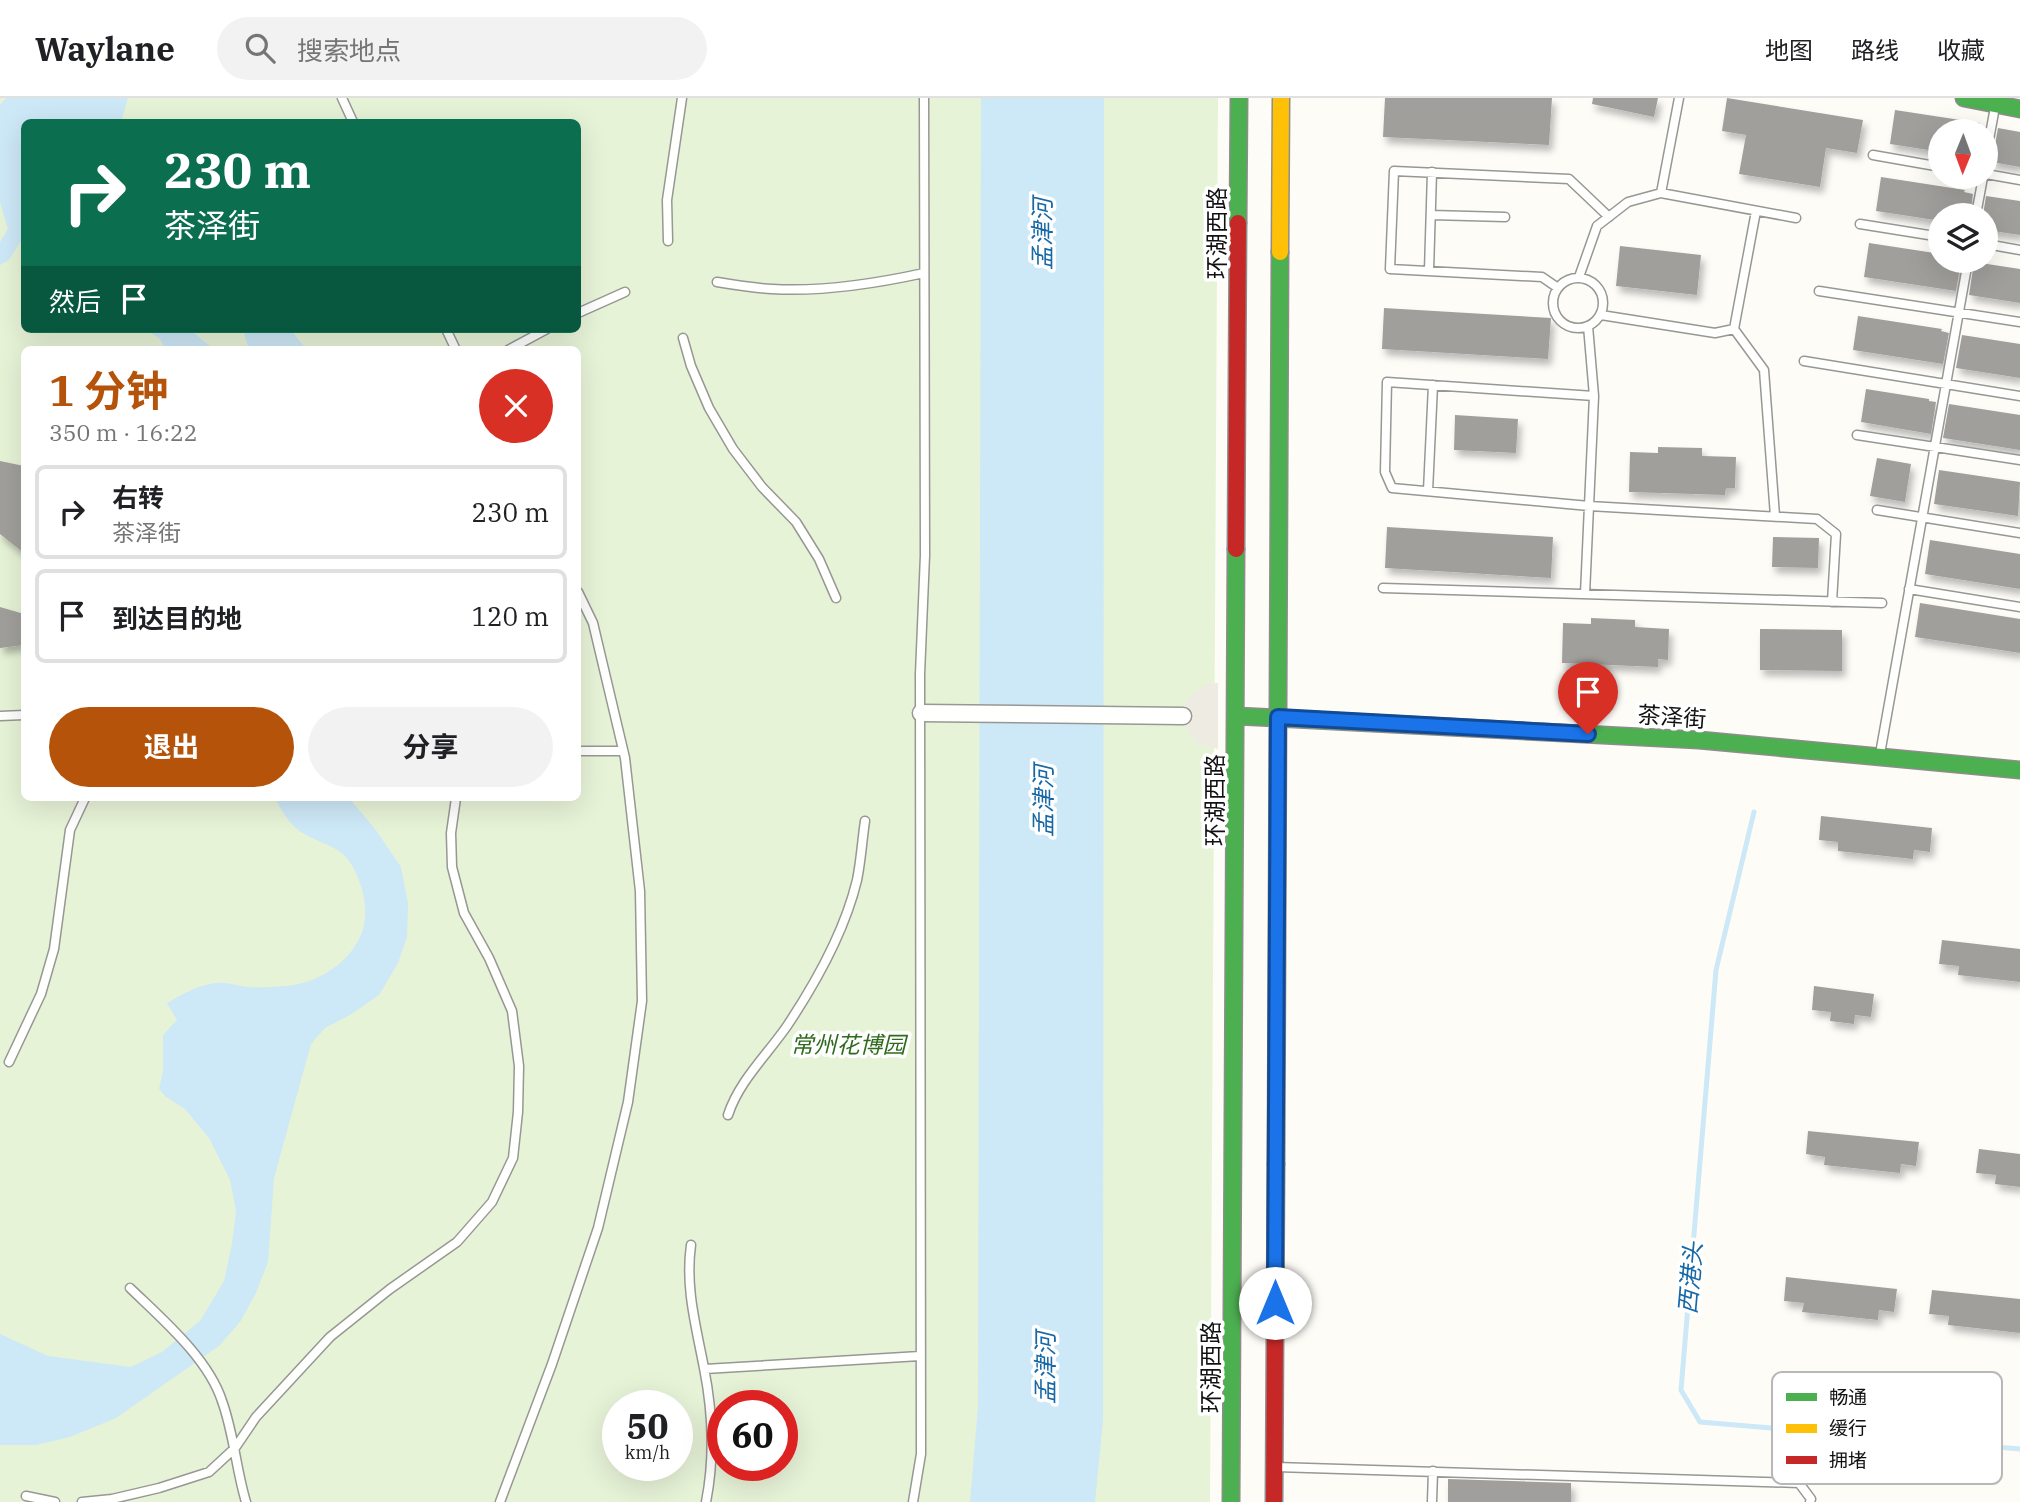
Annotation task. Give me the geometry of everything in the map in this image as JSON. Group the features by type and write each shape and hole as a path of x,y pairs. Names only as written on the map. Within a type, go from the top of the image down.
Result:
{"main road":[{"name":"环湖西路","path":"1231,1502 1239,98"},
{"path":"1274,1502 1281,98"},
{"path":"1964,98 2020,109"},
{"name":"茶泽街","path":"1237,716 1699,740 2020,770"}],"street":[{"path":"929,713 1183,716"}],"lane":[{"path":"342,98 352,119"},
{"path":"668,241 667,200 682,98"},
{"path":"912,1502 921,1454 929,713 925,555 924,98"},
{"path":"1661,194 1679,98"},
{"path":"1992,119 1995,104"},
{"path":"1873,155 1928,165"},
{"path":"1558,288 1542,277 1390,269 1394,171 1569,179 1609,217"},
{"path":"1429,271 1432,172"},
{"path":"1998,177 2020,180"},
{"path":"1579,277 1597,226 1628,202 1661,194 1796,218"},
{"path":"1756,211 1734,329 1764,370 1775,516"},
{"path":"1431,215 1505,217"},
{"path":"1860,224 1928,235"},
{"path":"1998,246 2020,250"},
{"path":"717,282 771,289 835,288 873,284 924,273"},
{"path":"1880,757 1966,273"},
{"path":"1579,277 1588,279 1601,290 1604,298 1601,315 1588,327 1572,328 1558,318 1553,303 1558,288 1571,278 1579,277"},
{"path":"1819,291 2020,322"},
{"path":"581,312 625,292"},
{"path":"1601,315 1715,333 1734,329"},
{"path":"1585,594 1594,396 1588,327"},
{"path":"515,346 540,333"},
{"path":"683,338 691,366 709,408 733,449 755,478 796,522 819,559 836,598"},
{"path":"1804,361 2020,396"},
{"path":"1594,396 1387,382 1385,472 1392,488 1589,506 1817,519 1836,534 1832,601"},
{"path":"1428,491 1433,385"},
{"path":"1857,435 2020,460"},
{"path":"1877,509 2020,533"},
{"path":"1383,588 1882,603"},
{"path":"1909,589 2020,607"},
{"path":"500,1502 552,1364 598,1228 628,1102 642,1002 640,891 623,751 593,623 581,598"},
{"path":"0,716 21,715"},
{"path":"581,751 623,751"},
{"path":"9,1062 41,994 51,961 70,830 84,801"},
{"path":"82,1502 112,1499 159,1488 209,1472 235,1448 256,1417 330,1337 390,1289 457,1242 492,1202 513,1158 519,1066 512,1011 489,958 464,914 452,867 451,833 456,801"},
{"path":"728,1115 743,1084 772,1048 805,998 837,935 856,881 865,821"},
{"path":"691,1245 688,1269 690,1300 705,1369 714,1441 706,1502"},
{"path":"130,1288 169,1326 208,1372 221,1398 246,1502"},
{"path":"705,1369 920,1356"},
{"path":"1274,1467 1772,1482"},
{"path":"1432,1502 1433,1471"},
{"path":"1800,1484 1811,1499 1810,1502"},
{"path":"26,1496 55,1502"}],"green space":[{"name":"常州花博园","path":"0,98 1218,98 1210,1502 0,1502"}],"shaded area":[{"path":"1218,683 1218,749 1197,743 1184,726 1183,716 1190,696 1208,684"}],"water":[{"path":"6,98 128,98 122,119 21,119 21,241 9,260 0,265 0,242 8,229 0,202 0,105"},
{"name":"孟津河","path":"981,98 1104,98 1103,1421 1095,1502 970,1502 978,1407"},
{"path":"152,333 194,333 210,346 164,346"},
{"path":"244,333 293,333 304,346 248,346"},
{"path":"277,801 352,801 401,867 408,904 407,937 398,963 379,995 325,1028 311,1044 274,1178 268,1262 256,1293 240,1322 219,1346 116,1418 70,1437 36,1445 0,1445 0,1334 48,1356 131,1367 162,1352 200,1321 224,1281 236,1211 230,1180 209,1138 185,1109 159,1089 163,1071 163,1035 177,1020 167,1003 209,984 267,987 299,984 337,966 356,945 365,919 365,904 357,875 350,862 334,848 297,829"}],"building":[{"path":"1385,98 1552,98 1549,145 1383,137"},
{"path":"1593,98 1658,98 1654,117 1592,104"},
{"path":"1727,98 1863,120 1857,153 1826,148 1820,187 1739,174 1746,135 1722,131"},
{"path":"1895,110 1954,119 1928,119 1928,150 1890,144"},
{"path":"1998,128 2020,132 2020,167 1998,163"},
{"path":"1881,177 1928,184 1928,189 1959,189 1973,194 1972,203 1928,203 1928,219 1876,211"},
{"path":"1986,196 2020,201 2020,235 1998,232 1998,203 1985,203"},
{"path":"1869,243 1928,252 1928,273 1959,273 1956,291 1864,277"},
{"path":"1620,246 1701,255 1697,295 1616,286"},
{"path":"1998,266 2020,269 2020,303 1969,295 1972,273 1998,273"},
{"path":"1384,308 1551,318 1548,359 1382,349"},
{"path":"1858,316 1942,329 1941,331 1949,333 1943,364 1853,350"},
{"path":"1962,335 2020,344 2020,378 1956,368"},
{"path":"1866,389 1936,402 1931,434 1861,422"},
{"path":"1949,404 2020,415 2020,450 1943,438"},
{"path":"1455,415 1518,419 1516,453 1454,450"},
{"path":"1658,447 1702,448 1702,456 1736,457 1735,488 1726,488 1725,495 1629,492 1630,452 1658,453"},
{"path":"1877,458 1911,464 1905,502 1870,496"},
{"path":"0,461 21,465 21,551 0,534"},
{"path":"1939,470 2020,482 2018,516 1934,504"},
{"path":"1387,527 1553,537 1551,578 1385,568"},
{"path":"1773,537 1819,538 1818,568 1772,567"},
{"path":"1930,540 2020,554 2020,589 1925,574"},
{"path":"1920,603 2020,619 2020,653 1915,637"},
{"path":"0,607 21,613 21,645 0,648"},
{"path":"1591,618 1635,620 1635,627 1669,629 1668,660 1658,659 1658,667 1562,663 1563,623 1591,624"},
{"path":"1760,629 1842,630 1842,671 1760,670"},
{"path":"1821,816 1932,828 1930,852 1914,850 1913,859 1838,851 1838,842 1819,840"},
{"path":"1942,940 2020,949 2020,982 1958,975 1959,966 1939,964"},
{"path":"1814,986 1874,994 1871,1017 1855,1015 1854,1024 1830,1021 1831,1012 1812,1010"},
{"path":"1808,1131 1919,1142 1916,1166 1901,1164 1900,1173 1824,1165 1825,1157 1806,1154"},
{"path":"1979,1149 2020,1154 2020,1187 1995,1184 1996,1175 1976,1173"},
{"path":"1786,1277 1897,1289 1894,1312 1879,1310 1878,1320 1802,1312 1804,1303 1784,1301"},
{"path":"1932,1290 2020,1299 2020,1333 1948,1325 1949,1316 1929,1314"},
{"path":"1448,1479 1571,1483 1571,1502 1448,1502"}],"waterway":[{"name":"西港头","path":"1754,812 1716,970 1681,1390 1700,1422 1772,1428"},
{"name":"西港头","path":"2002,1447 2020,1449"}],"traffic: fast":[{"path":"1238,223 1239,98"},
{"path":"1964,98 2020,109"},
{"path":"1276,1164 1280,252"},
{"path":"1231,1502 1236,549"},
{"path":"1237,716 1699,740 2020,770"}],"traffic: slow":[{"path":"1280,252 1281,98"}],"traffic: jam":[{"path":"1236,549 1238,223"},
{"path":"1274,1502 1276,1164"}],"route":[{"path":"1275,1303 1278,717 1588,734"}]}
